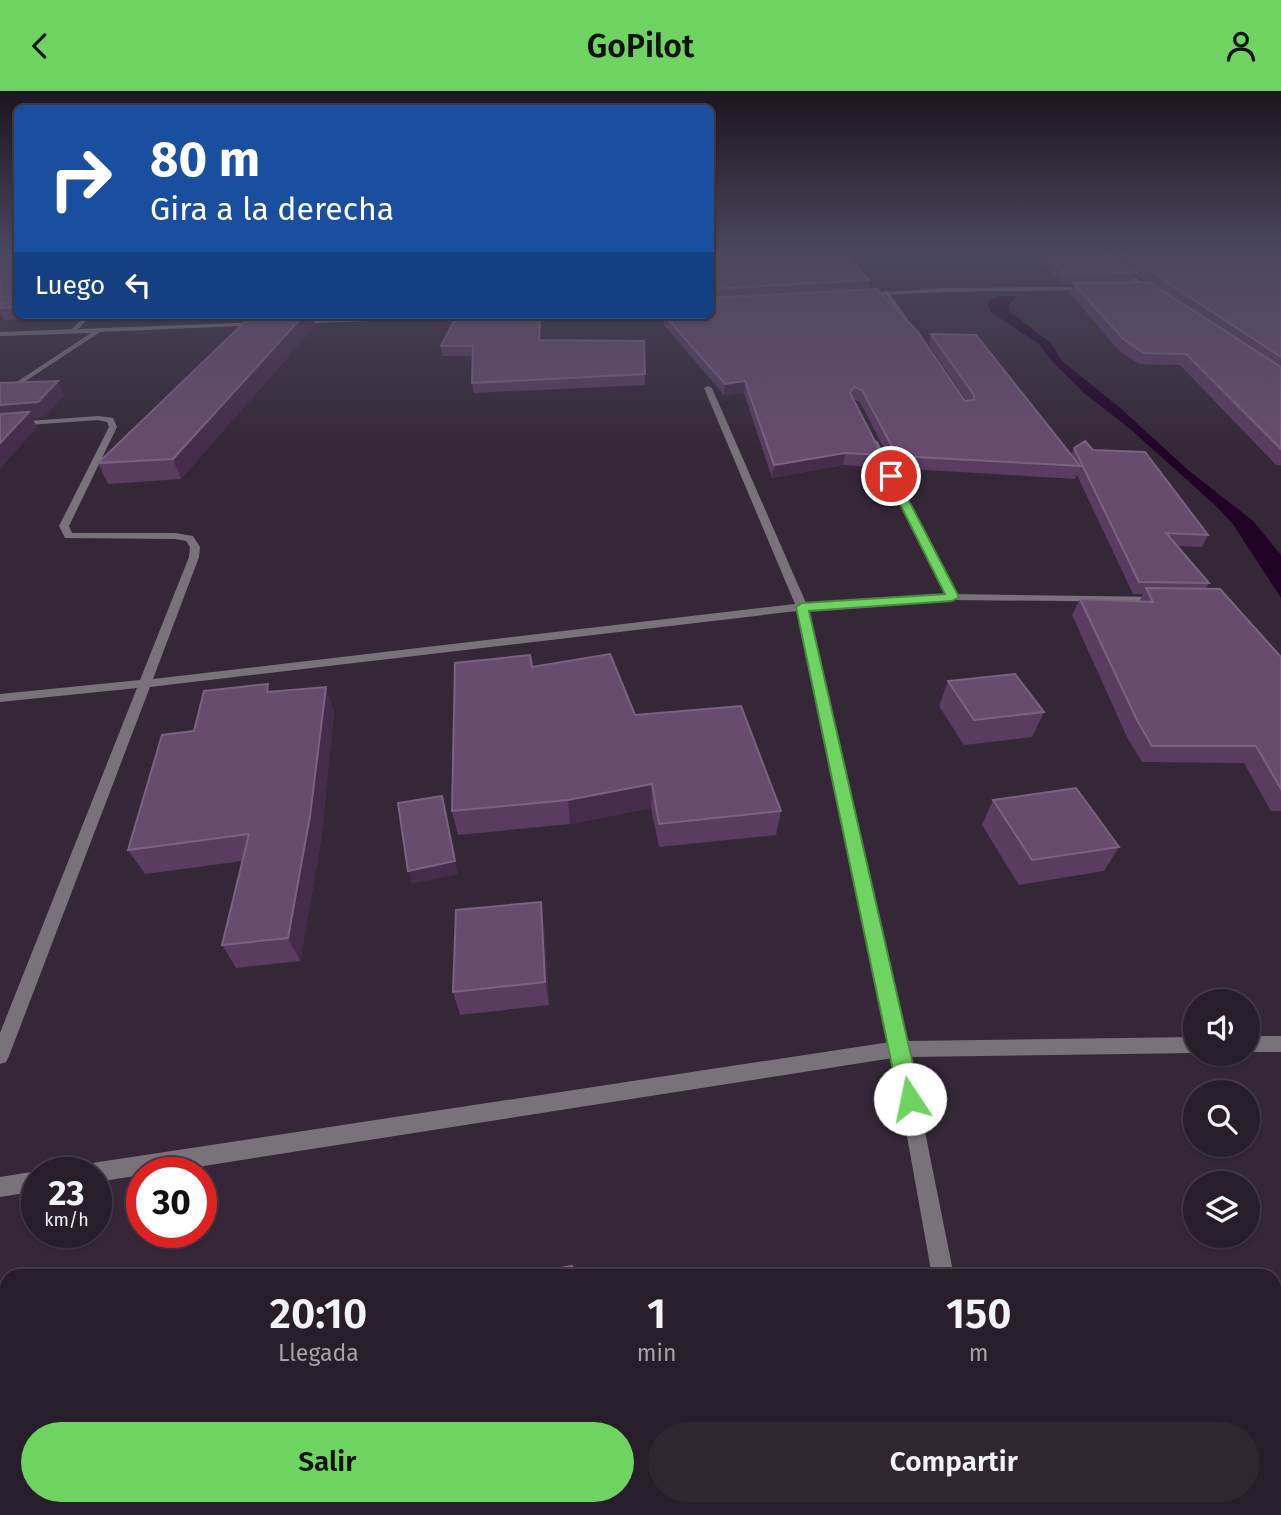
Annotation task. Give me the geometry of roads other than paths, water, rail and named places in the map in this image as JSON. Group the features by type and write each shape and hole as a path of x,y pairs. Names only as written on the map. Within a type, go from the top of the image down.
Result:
{"street":[{"path":"905,318 918,338"},
{"path":"74,330 85,319"},
{"path":"281,323 378,319"},
{"path":"0,334 267,324"},
{"path":"0,396 99,330"},
{"path":"708,387 802,607 901,1049 942,1269"},
{"path":"0,425 98,418 110,420 113,427 64,526 68,536 175,536 188,538 195,547 194,557 0,1056"},
{"path":"867,428 952,597"},
{"path":"0,698 143,684 802,607 952,597 1167,599"},
{"path":"1260,1044 1281,1044"},
{"path":"112,1170 901,1049 1183,1045"},
{"path":"0,1187 21,1184"}]}
